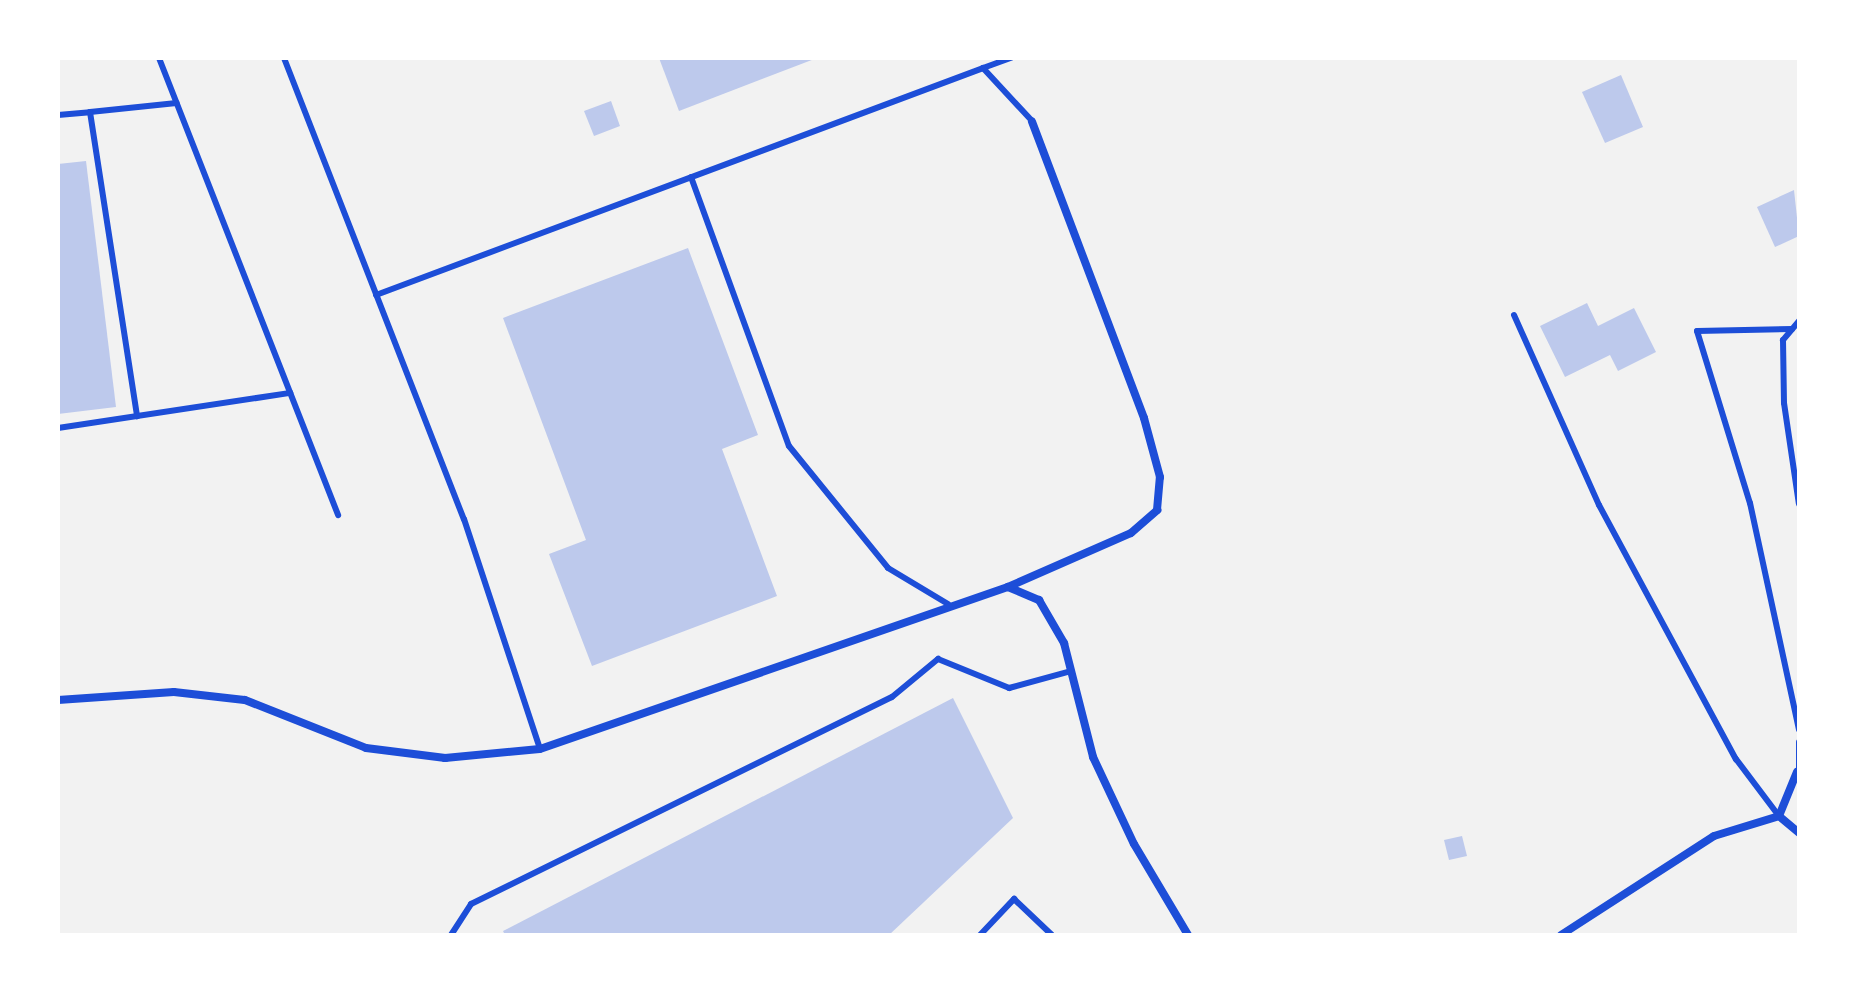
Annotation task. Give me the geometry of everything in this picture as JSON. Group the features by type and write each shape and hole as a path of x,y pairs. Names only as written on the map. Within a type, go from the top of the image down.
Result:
{"street":[{"path":"58,700 174,692 245,700 366,748 445,758 540,749 948,604 1008,587 1131,533 1157,510 1160,477 1144,418 1032,121"},
{"path":"1008,587 1039,600 1064,643 1093,757 1134,844 1188,935"},
{"path":"1561,935 1714,836 1779,816 1798,772"},
{"path":"1779,816 1799,833"}],"lane":[{"path":"159,58 338,515"},
{"path":"284,58 464,519 540,749"},
{"path":"376,295 1011,58"},
{"path":"983,68 1032,121"},
{"path":"58,115 177,103"},
{"path":"90,112 137,416"},
{"path":"691,177 789,446 888,568 948,604"},
{"path":"1514,315 1599,505 1736,759 1779,816"},
{"path":"1799,321 1783,340 1784,403 1799,504"},
{"path":"1792,329 1697,331 1750,503 1799,730"},
{"path":"58,428 290,393"},
{"path":"451,935 471,904 892,697 938,659 1009,688 1071,671"},
{"path":"1798,772 1799,742"},
{"path":"980,935 1014,899 1052,935"}],"building":[{"path":"659,58 817,58 679,111"},
{"path":"1621,75 1643,127 1605,143 1582,92"},
{"path":"611,101 620,126 594,136 584,111"},
{"path":"86,161 116,407 58,414 58,164"},
{"path":"1794,190 1799,236 1775,247 1757,207"},
{"path":"688,248 758,435 722,449 777,596 592,666 549,554 586,540 503,318"},
{"path":"1587,303 1598,326 1634,308 1656,352 1618,371 1610,355 1565,377 1540,326"},
{"path":"953,698 1013,818 889,935 505,935 503,931"},
{"path":"1462,836 1467,856 1449,860 1444,840"}]}
